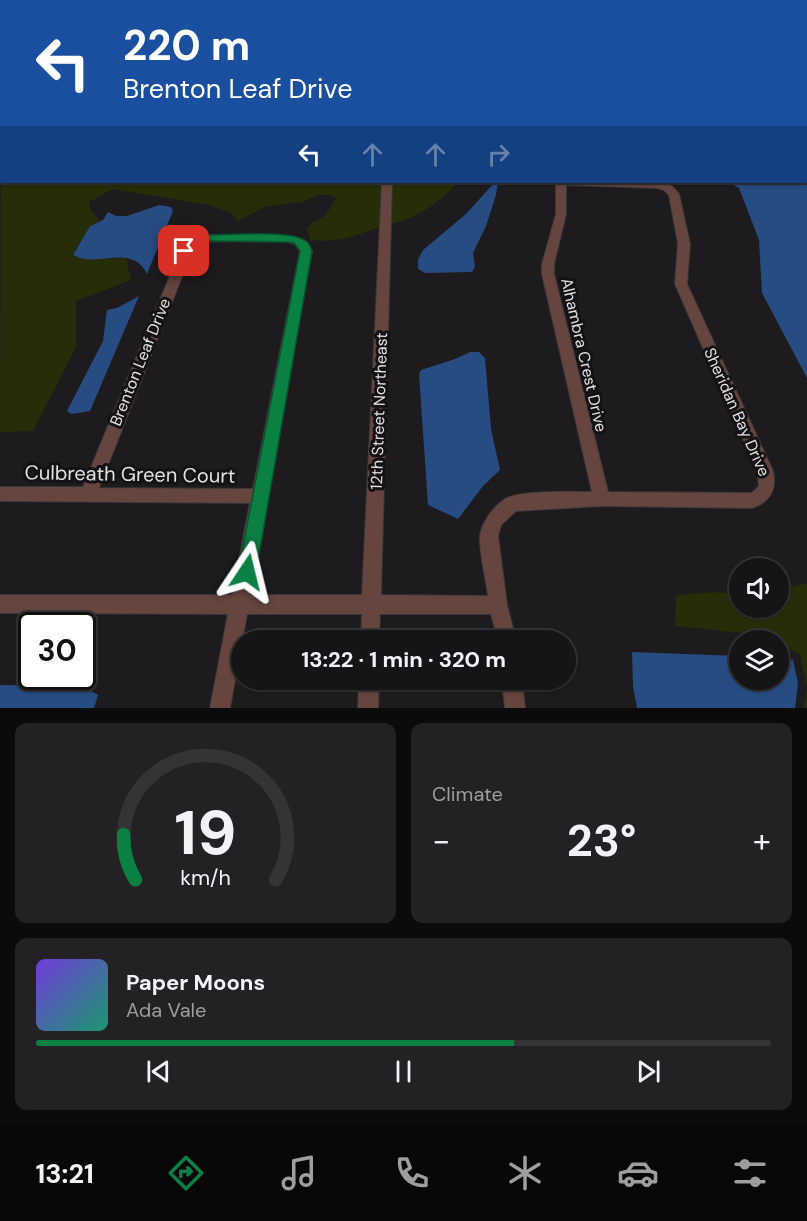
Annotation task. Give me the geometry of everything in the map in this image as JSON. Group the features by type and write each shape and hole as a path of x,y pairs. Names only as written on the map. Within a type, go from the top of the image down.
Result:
{"street":[{"name":"12th Street Northeast","path":"371,630 387,183"},
{"name":"Alhambra Crest Drive","path":"561,183 561,214 548,264 548,274 602,500"},
{"name":"Sheridan Bay Drive","path":"504,630 498,605 489,536 494,521 511,504 528,501 602,500 752,501 764,494 768,486 765,471 681,284 683,228 674,194 668,188 658,185 593,183"},
{"name":"Brenton Leaf Drive","path":"88,494 189,244 209,238 288,238 304,245 306,251 220,708"},
{"name":"Culbreath Green Court","path":"0,494 260,496"},
{"path":"0,604 498,605"},
{"path":"368,708 369,690"},
{"path":"513,690 515,708"}],"green space":[{"path":"1,183 383,183 381,226 346,238 329,240 310,240 307,228 327,212 336,198 330,195 319,195 302,202 264,207 238,221 230,212 209,205 113,189 89,202 89,206 100,221 90,226 74,252 97,259 126,258 131,280 76,301 76,347 33,431 0,432"},
{"path":"392,183 458,183 428,208 411,218 391,224"},
{"path":"807,583 807,688 800,655 789,649 789,630 729,632 675,626 676,595 729,593 729,618 789,618 789,588"},
{"path":"807,688 807,708 804,708"}],"water":[{"path":"494,183 498,183 486,226 473,253 475,266 472,272 425,273 418,269 418,260 423,250 466,214"},
{"path":"730,183 807,183 807,378 762,293 759,240 739,188"},
{"path":"159,205 171,207 173,211 147,274 140,265 132,260 123,258 82,259 73,255 90,226 103,220 108,212 116,216 127,216"},
{"path":"139,296 90,411 72,414 67,411 103,341 107,310 117,308"},
{"path":"470,352 479,352 485,358 491,429 500,470 483,486 458,519 428,505 419,374 421,370"},
{"path":"632,652 729,656 729,690 789,690 789,659 793,660 798,683 795,708 637,708 633,686"},
{"path":"0,685 18,685 18,690 89,690 98,695 94,708 0,708"}],"route":[{"path":"184,251 189,244 209,238 288,238 304,245 306,251 247,572"}]}
